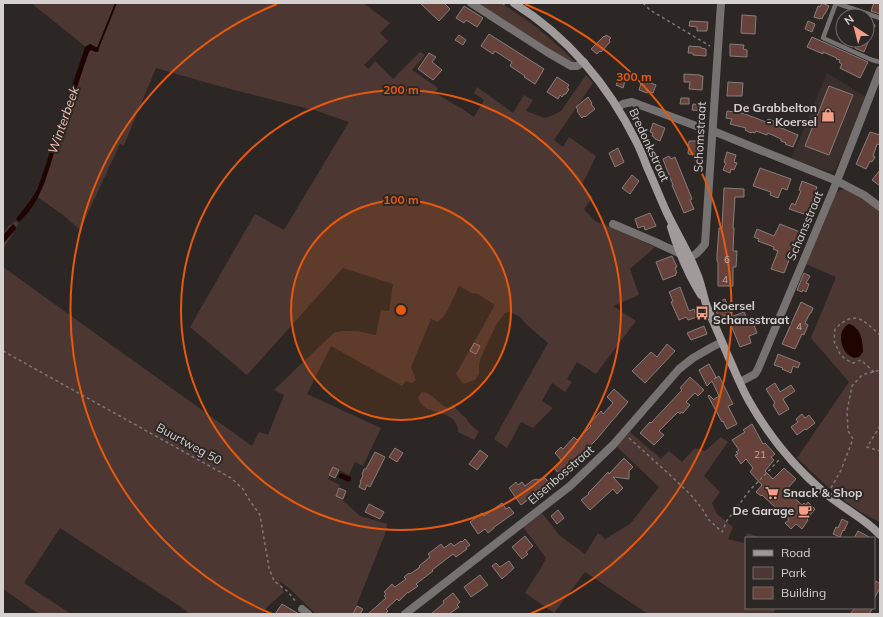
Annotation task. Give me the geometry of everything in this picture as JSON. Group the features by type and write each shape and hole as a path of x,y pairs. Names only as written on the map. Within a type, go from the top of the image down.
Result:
{"street":[{"path":"471,3 571,66 577,66 584,62"},
{"name":"Bredonkstraat","path":"514,3 558,36 584,62 618,107 638,144 667,213 676,241 685,257 694,284 706,304 740,382 764,426 786,454 807,477 826,494 868,524 880,535"},
{"name":"Schomstraat","path":"685,257 700,252 705,244 720,3"},
{"name":"Schansstraat","path":"740,382 755,374 758,369 837,181 880,70"},
{"path":"618,107 632,102 699,127"},
{"path":"713,131 837,181 864,195 880,207"},
{"path":"613,224 648,238 685,257"},
{"name":"Elsenbosstraat","path":"405,614 570,486 591,467 623,433 679,369 693,358 722,342"},
{"name":"Bredonkstraat","path":"868,524 880,529"}],"lane":[{"path":"880,18 836,4 823,38 872,60 880,62"}],"path":[{"path":"643,3 650,10 709,46 718,49"},
{"path":"874,372 861,360 853,362 845,359 840,354 834,342 835,329 842,322 851,318 862,319 880,335"},
{"name":"Buurtweg 50","path":"3,351 231,478 243,489 260,515 269,568 274,581 287,591 305,611"},
{"path":"826,494 834,484 841,470 852,439 848,431 847,411 852,386 862,375 880,370"},
{"path":"880,426 867,447 880,451"},
{"path":"623,433 691,495 708,518 722,532 726,522 750,490 786,454"}],"shaded area":[{"path":"827,73 866,97 846,147 835,170 832,172 791,159"}],"green space":[{"path":"493,2 505,5 538,28 575,62 571,63 475,3"},
{"path":"31,3 363,3 390,23 380,33 388,41 364,65 369,69 375,61 393,79 420,52 425,55 412,70 438,88 435,93 474,117 484,100 474,93 477,87 513,113 524,95 533,100 526,111 545,118 561,111 586,75 593,83 554,140 563,147 569,137 596,156 581,187 593,197 584,209 595,221 655,247 630,269 639,295 613,306 636,321 596,374 577,362 567,379 572,382 565,392 552,383 542,401 553,408 533,428 521,422 507,448 494,439 548,343 519,316 509,312 505,313 497,323 481,357 479,374 475,380 463,384 456,374 495,305 478,294 472,293 459,286 450,306 441,320 437,322 431,319 411,367 416,380 412,383 406,381 402,386 331,346 307,394 381,428 363,466 355,462 349,475 334,467 328,479 340,485 336,494 360,516 387,524 385,534 353,614 316,614 289,588 279,581 284,592 267,607 263,614 186,614 187,611 60,528 24,583 71,614 39,614 3,589 3,267 252,446 259,432 268,435 284,395 274,390 334,333 342,331 357,331 376,335 381,310 389,311 393,284 343,268 247,375 190,327 255,214 284,230 349,122 317,111 215,85 156,68 124,145 120,144 80,230 63,215 36,196 86,47"},
{"path":"844,189 863,198 880,211 880,522 844,500 797,458 849,382 811,338 836,277 806,264 836,193"},
{"path":"15,221 19,223 3,249 3,233 9,225"},
{"path":"422,392 429,394 448,408 453,404 469,423 479,432 474,440 458,432 454,420 450,417 431,410 421,403 418,397"},
{"path":"630,432 661,459 669,451 682,462 695,448 705,451 721,437 728,442 704,476 720,492 712,503 717,514 733,527 728,539 744,543 745,540 745,609 776,609 773,614 648,614 585,572 554,613 525,593 546,558 523,527 542,513 559,535 585,554 598,533 605,539 630,524 659,487 616,446"},
{"path":"747,533 760,537 746,537"}],"water":[{"path":"90,44 99,50 98,52 91,50 89,52 45,182 34,204 19,222 16,219 37,190 85,47"},
{"path":"13,224 16,229 3,244 3,235"},
{"path":"849,324 859,331 862,339 863,352 859,357 854,358 849,356 841,342 842,332"},
{"path":"340,473 351,477 351,481 348,482 338,477"}],"building":[{"path":"420,3 444,3 450,9 439,21"},
{"path":"822,3 829,6 825,14 822,19 814,17 818,6 820,7"},
{"path":"874,3 880,3 880,14 875,12 875,8 872,8"},
{"path":"464,6 483,18 477,27 466,20 464,23 456,18"},
{"path":"742,15 756,16 755,34 741,33"},
{"path":"690,21 708,22 707,31 697,31 697,27 689,26"},
{"path":"808,21 815,24 812,32 805,29"},
{"path":"489,34 544,69 535,84 510,66 512,62 495,51 493,54 481,46"},
{"path":"459,35 466,40 463,45 455,40"},
{"path":"606,35 611,38 609,40 610,42 601,52 600,51 597,54 591,49"},
{"path":"812,37 868,62 860,78 840,68 842,64 839,62 840,60 836,59 837,58 807,47"},
{"path":"730,44 744,45 743,49 747,50 747,57 730,56"},
{"path":"689,46 706,49 706,56 688,53"},
{"path":"855,48 866,48 864,52"},
{"path":"429,53 436,57 432,62 442,70 433,80 418,69"},
{"path":"684,74 703,76 702,90 689,89 690,82 684,82"},
{"path":"620,76 626,78 623,88 616,85"},
{"path":"557,77 569,85 567,88 569,89 566,94 562,97 560,95 558,99 547,92"},
{"path":"646,77 652,80 651,83 656,85 653,93 648,91 647,93 639,90 642,80 644,81"},
{"path":"728,82 743,83 742,96 727,96"},
{"name":"De Grabbelton - Koersel","path":"829,86 853,95 829,155 805,146"},
{"path":"588,97 595,109 582,118 576,107"},
{"path":"681,98 689,98 689,104 680,104"},
{"path":"693,104 703,105 702,111 692,110"},
{"path":"736,108 742,110 741,113 766,122 768,119 780,123 779,127 798,135 793,147 785,144 786,143 781,141 781,139 768,133 767,135 756,131 755,133 751,133 745,130 746,128 730,124 732,119 726,118 727,111 735,112"},
{"path":"653,123 665,128 660,141 655,139 652,136 653,133 650,132"},
{"path":"870,132 880,135 880,145 877,144 873,156 875,157 872,162 870,161 866,169 856,164"},
{"path":"689,141 699,141 698,155 688,154"},
{"path":"618,148 624,162 615,167 609,153"},
{"path":"727,152 736,155 734,162 737,163 734,170 731,169 730,173 723,170 726,163 724,162"},
{"path":"669,156 671,159 675,157 692,199 690,200 694,209 684,213 663,159"},
{"path":"760,168 791,179 787,190 782,188 778,198 770,195 771,192 753,186"},
{"path":"880,170 880,186 872,180"},
{"path":"632,175 639,181 630,194 622,188"},
{"path":"802,181 817,187 807,215 789,209 792,203 795,205 801,191 799,190"},
{"path":"724,188 744,189 744,197 735,197 733,251 737,251 736,267 733,267 733,286 718,286 717,255 719,228 722,228"},
{"path":"650,213 656,226 645,230 644,226 638,228 635,219"},
{"path":"780,224 800,232 784,273 771,269 778,251 773,249 774,247 758,241 759,239 754,237 757,229 774,236"},
{"path":"672,256 677,267 675,268 677,273 675,274 676,275 663,280 656,262"},
{"path":"804,273 810,276 806,283 809,284 806,292 803,290 802,292 797,290"},
{"path":"680,287 689,311 694,309 697,317 688,320 686,317 679,320 671,302 673,301 669,292"},
{"path":"725,299 731,313 719,318 713,304"},
{"path":"801,302 813,308 805,323 808,325 804,335 802,334 795,349 782,344"},
{"path":"744,312 749,323 753,322 757,333 749,336 751,343 740,347 728,318"},
{"path":"704,326 707,334 691,340 687,333"},
{"path":"474,343 480,346 476,354 470,351"},
{"path":"667,344 675,351 645,383 632,371 651,352 657,357"},
{"path":"778,354 800,363 798,368 793,366 791,373 774,365"},
{"path":"709,364 716,377 714,379 719,376 733,404 728,406 737,424 727,429 708,396 709,395 714,400 719,396 712,381 707,386 699,370"},
{"path":"690,377 704,390 698,396 695,393 686,402 690,405 683,413 681,412 680,414 678,412 659,431 664,435 654,445 640,433 682,390 680,388"},
{"path":"775,383 780,392 791,385 795,391 783,399 789,409 779,415 773,405 775,403 766,389"},
{"path":"614,389 628,402 596,440 574,462 576,464 562,477 554,468 562,461 555,453 561,447 563,449 574,437 577,440 591,426 589,424 601,411 603,414 613,403 607,397"},
{"path":"802,414 805,418 809,415 815,423 797,435 791,427 798,422 796,419"},
{"path":"752,424 763,444 765,443 775,454 771,457 774,460 765,471 773,479 784,468 796,479 786,490 802,505 804,503 806,505 808,502 815,509 807,519 808,520 802,529 796,524 791,529 785,523 789,520 762,495 761,496 756,492 762,485 750,472 753,468 746,459 741,464 735,455 738,454 736,452 739,450 732,440 745,432 743,430"},
{"path":"395,448 403,453 397,462 389,457"},
{"path":"480,450 488,456 477,470 469,464"},
{"path":"375,452 385,457 370,487 367,485 365,490 359,487 362,474"},
{"path":"624,458 633,467 629,471 629,479 613,477 623,488 617,494 613,489 590,510 581,500 589,494 588,493 608,472 609,474"},
{"path":"333,467 339,470 335,478 329,475"},
{"path":"545,478 551,485 521,505 509,488 516,482 518,485 522,482 525,486 533,480 542,480"},
{"path":"339,488 346,491 343,499 336,496"},
{"path":"502,503 506,509 509,507 514,513 488,533 485,529 478,534 470,522 482,513 484,516"},
{"path":"369,504 384,512 380,519 365,512"},
{"path":"558,510 564,518 557,524 551,516"},
{"path":"842,519 848,522 840,537 833,534 836,527 838,528"},
{"path":"858,531 869,537 855,537"},
{"path":"525,536 533,546 526,552 528,554 522,559 512,547"},
{"path":"465,539 470,545 466,548 467,549 456,557 453,554 432,570 433,571 416,584 418,586 408,592 399,601 397,599 386,609 388,611 385,614 368,614 386,598 384,596 386,594 384,592 392,584 395,587 406,579 404,577 420,567 419,566 430,557 428,554 441,544 444,548 451,543 454,546"},
{"path":"509,561 514,568 502,579 492,566 496,563 500,567"},
{"path":"480,575 488,585 471,597 464,587"},
{"path":"876,581 880,584 880,588 875,597"},
{"path":"453,593 460,602 457,605 459,607 449,614 431,614 444,603 443,601"},
{"path":"282,604 299,614 275,614"},
{"path":"357,606 363,609 360,614 353,614"},
{"path":"854,609 872,609 869,614 850,614"}],"waterway":[{"name":"Winterbeek","path":"98,48 116,3"}],"place":[{"name":"De Grabbelton - Koersel","path":"828,115"},
{"name":"Koersel Schansstraat","path":"702,313"},
{"name":"Snack & Shop","path":"772,493"},
{"name":"De Garage","path":"805,511"}]}
